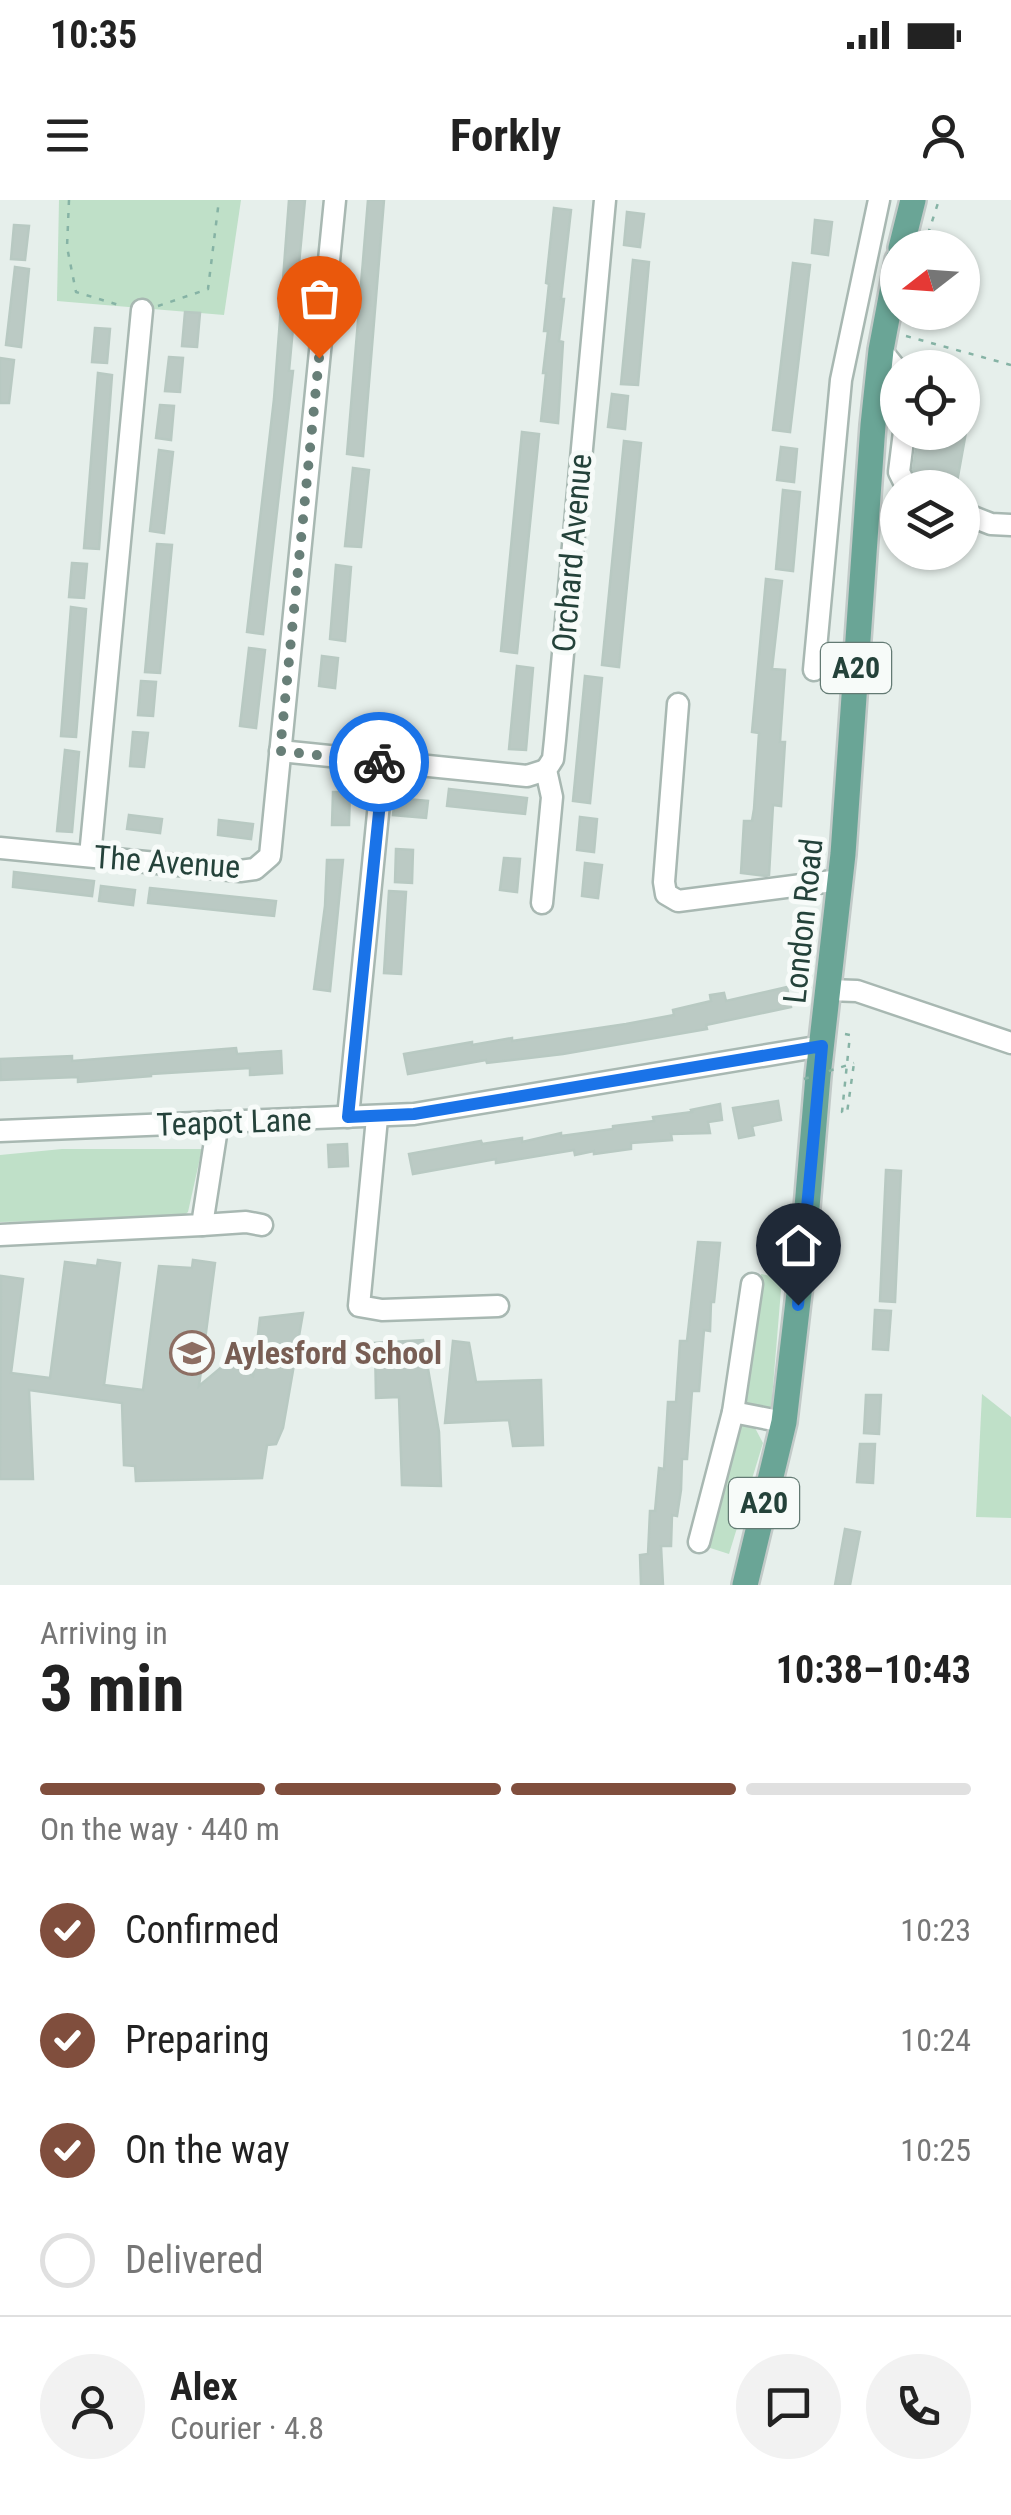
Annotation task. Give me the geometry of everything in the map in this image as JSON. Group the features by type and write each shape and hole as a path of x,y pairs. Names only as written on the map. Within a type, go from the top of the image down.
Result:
{"main road":[{"path":"906,230 914,200"},
{"name":"London Road","path":"881,350 885,330"},
{"name":"London Road","path":"745,1585 784,1422 840,880 880,361"}],"street":[{"name":"The Avenue","path":"0,848 240,871 254,869 270,856 335,200"},
{"name":"Orchard Avenue","path":"542,903 552,797 546,770 553,759 555,740 606,200"},
{"path":"814,670 841,380 879,200"},
{"path":"90,856 135,309"},
{"path":"870,470 880,473"},
{"path":"980,520 1011,525"},
{"path":"678,704 666,894 678,901 840,880"},
{"path":"280,751 527,776 546,770"},
{"path":"348,1117 384,763"},
{"path":"828,990 857,991 1011,1043"},
{"name":"Teapot Lane","path":"0,1131 377,1118 822,1046"},
{"path":"377,1118 359,1306 382,1310 498,1306"},
{"path":"202,1225 218,1122"},
{"path":"0,1235 246,1222 262,1225"},
{"path":"699,1542 732,1412 752,1284"},
{"path":"732,1412 784,1422"}],"path":[{"path":"69,200 66,247 76,292 135,309 208,289 219,200"},
{"path":"930,230 939,200"},
{"path":"904,335 1011,364"},
{"path":"804,1079 820,1074 837,1069 854,1064 847,1113 842,1112 846,1074 848,1055 848,1035"}],"green space":[{"path":"59,200 241,200 224,315 57,301"},
{"path":"62,1149 202,1149 188,1212 180,1218 0,1222 0,1155"},
{"path":"761,1274 782,1278 771,1410 745,1407 741,1397"},
{"path":"982,1394 1011,1417 1011,1518 976,1517"},
{"path":"742,1423 755,1428 763,1443 729,1554 704,1546 732,1429"}],"building":[{"path":"289,200 305,200 289,371 293,371 263,634 247,632 274,399"},
{"path":"368,200 384,200 363,456 347,454"},
{"path":"554,208 571,210 561,299 559,341 563,342 558,423 541,421 548,331 544,331 549,284 546,283"},
{"path":"627,212 644,214 640,247 624,245"},
{"path":"815,220 832,222 828,255 812,253"},
{"path":"14,225 29,226 25,260 11,259"},
{"path":"633,260 649,262 638,385 621,384"},
{"path":"793,263 810,265 790,432 773,430"},
{"path":"15,267 29,269 21,347 6,345"},
{"path":"185,312 200,313 197,347 182,346"},
{"path":"95,328 110,329 107,363 92,362"},
{"path":"169,357 183,358 180,392 165,391"},
{"path":"0,358 14,360 9,403 0,403"},
{"path":"98,373 112,375 99,549 84,548"},
{"path":"612,394 628,396 625,429 608,427"},
{"path":"160,405 174,406 171,440 156,438"},
{"path":"522,432 539,434 517,653 501,651"},
{"path":"624,441 641,443 619,667 602,665"},
{"path":"781,447 797,449 794,482 777,480"},
{"path":"159,450 173,452 164,533 150,531"},
{"path":"916,450 963,450 959,470 913,470"},
{"path":"353,468 369,470 361,547 345,546"},
{"path":"783,490 800,492 793,571 776,569"},
{"path":"157,544 172,545 160,673 145,672"},
{"path":"72,563 87,564 84,598 69,597"},
{"path":"336,565 351,567 345,641 330,639"},
{"path":"766,579 782,581 772,669 785,670 780,742 785,742 781,806 773,805 766,876 741,873 744,821 752,821 754,809 759,733 752,732"},
{"path":"71,607 86,609 76,737 61,736"},
{"path":"249,648 265,650 256,728 240,726"},
{"path":"322,656 338,658 335,688 319,686"},
{"path":"517,666 533,668 526,750 509,749"},
{"path":"585,676 602,678 590,803 573,801"},
{"path":"141,681 156,682 153,716 138,715"},
{"path":"133,732 148,733 144,767 130,766"},
{"path":"65,750 79,752 72,832 57,831"},
{"path":"449,789 527,798 525,814 447,806"},
{"path":"333,792 350,792 349,825 332,825"},
{"path":"395,798 428,801 426,818 393,815"},
{"path":"129,815 162,819 160,833 127,829"},
{"path":"580,817 597,819 594,852 577,850"},
{"path":"219,820 253,824 251,839 218,835"},
{"path":"396,849 413,850 412,883 395,882"},
{"path":"504,858 520,859 517,892 500,890"},
{"path":"327,860 343,860 330,991 314,989"},
{"path":"585,863 602,865 598,898 582,896"},
{"path":"14,872 94,881 92,896 13,887"},
{"path":"101,886 135,890 133,905 99,901"},
{"path":"150,888 276,901 274,916 148,903"},
{"path":"389,891 406,892 401,974 384,973"},
{"path":"787,987 791,1007 706,1025 707,1029 563,1054 487,1063 486,1060 408,1074 404,1054 626,1024 674,1015 673,1010 711,1001 710,995 724,993 726,1001"},
{"path":"236,1048 237,1054 281,1051 282,1073 250,1075 250,1068 78,1082 78,1077 1,1080 0,1059 72,1056 72,1061"},
{"path":"778,1101 781,1120 752,1126 754,1135 739,1138 733,1108"},
{"path":"720,1104 722,1120 708,1122 710,1133 671,1134 672,1140 631,1143 631,1149 575,1155 574,1150 413,1174 409,1154 481,1141 482,1144 522,1138 522,1142 561,1133 613,1129"},
{"path":"347,1144 348,1166 329,1167 328,1145"},
{"path":"886,1170 901,1171 895,1302 880,1301"},
{"path":"698,1242 720,1243 710,1331 704,1330 699,1391 692,1391 687,1459 682,1459 671,1546 661,1546 663,1585 641,1585 640,1555 648,1554 650,1511 655,1511 659,1468 664,1469 668,1402 676,1402 680,1341 687,1341"},
{"path":"98,1260 120,1263 104,1385 143,1390 159,1266 192,1268 193,1260 215,1263 199,1386 230,1360 253,1376 260,1318 303,1313 283,1428 276,1444 267,1445 262,1478 136,1481 135,1466 124,1465 122,1403 29,1390 33,1479 0,1479 1,1276 23,1279 11,1373 50,1378 65,1262 97,1266"},
{"path":"875,1310 891,1311 888,1350 873,1349"},
{"path":"423,1340 439,1432 441,1486 402,1485 399,1397 376,1398 375,1343"},
{"path":"453,1341 469,1343 476,1382 541,1380 543,1445 513,1446 509,1420 445,1423"},
{"path":"866,1395 881,1395 879,1434 864,1433"},
{"path":"860,1444 875,1444 873,1483 857,1482"},
{"path":"845,1529 860,1532 850,1585 835,1585"}],"way so far":[{"path":"319,358 280,751 379,762"}],"place":[{"name":"Aylesford School","path":"192,1353"}],"route":[{"path":"379,762 384,763 348,1117 414,1114 822,1046 798,1305"}]}
